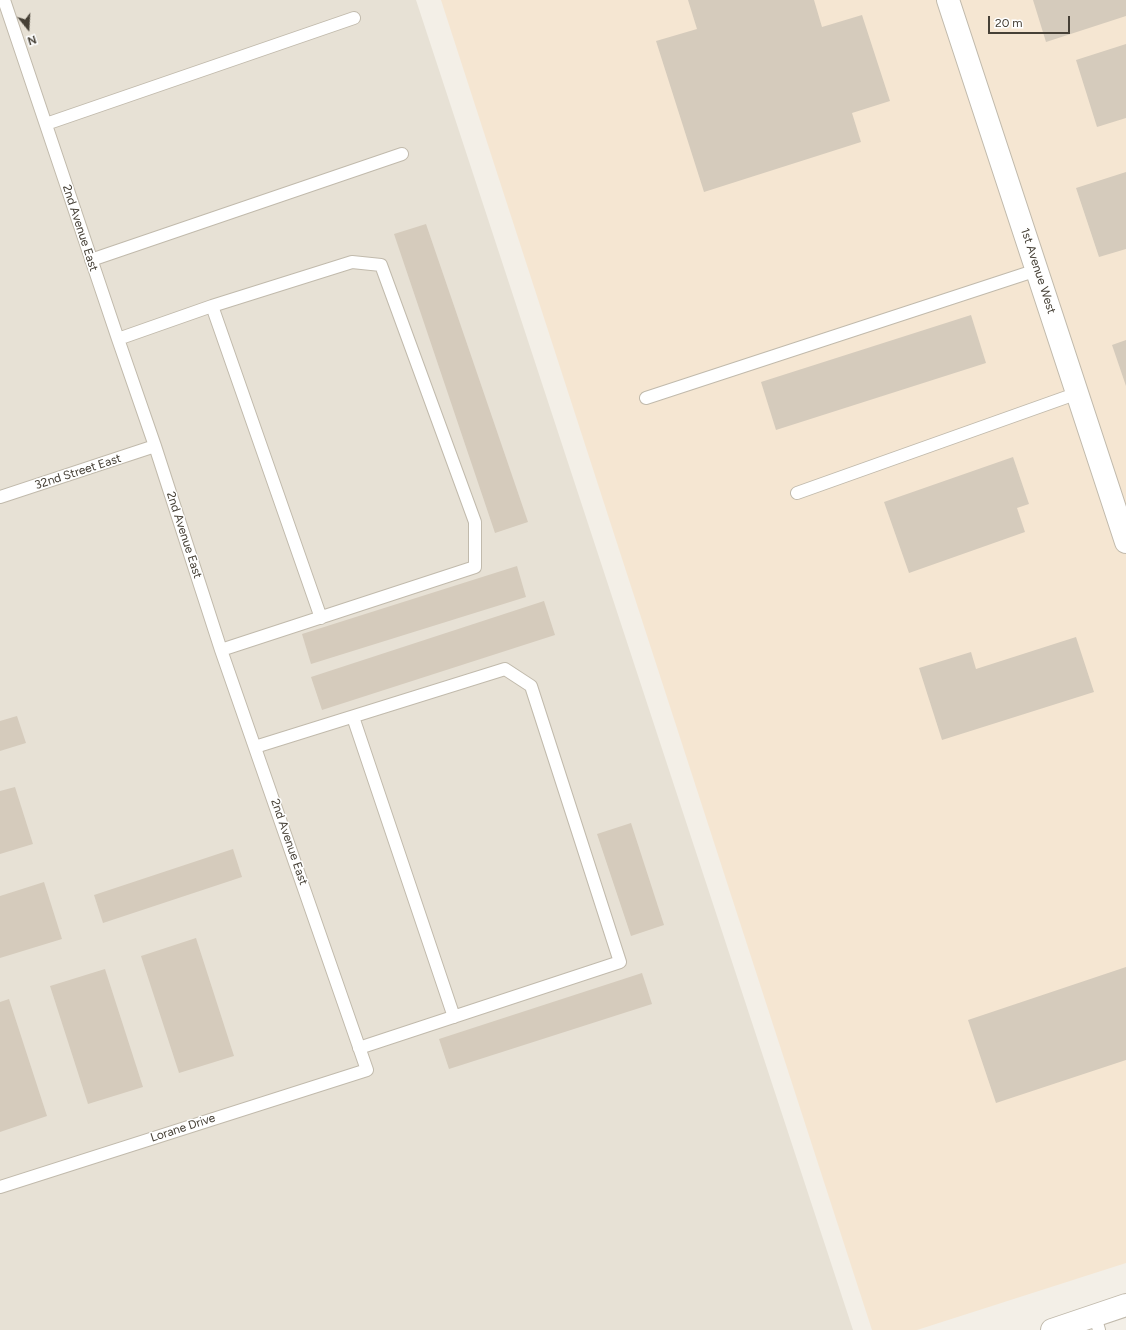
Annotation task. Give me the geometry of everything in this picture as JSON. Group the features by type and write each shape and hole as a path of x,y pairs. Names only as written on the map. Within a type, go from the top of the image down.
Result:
{"street":[{"name":"1st Avenue West","path":"948,0 1126,542"},
{"path":"1052,1330 1097,1323 1126,1305"}],"lane":[{"name":"2nd Avenue East","path":"4,0 155,446 222,650 366,1070"},
{"path":"46,124 354,18"},
{"path":"91,260 402,154"},
{"path":"118,340 212,306 352,262 381,265 475,522 475,567 222,650"},
{"path":"646,398 1037,270"},
{"path":"212,306 321,618"},
{"path":"797,493 1078,393"},
{"name":"32nd Street East","path":"0,497 155,446"},
{"path":"255,747 505,669 531,686 620,962 359,1048"},
{"path":"353,717 454,1017"},
{"name":"Lorane Drive","path":"0,1187 366,1070"}],"shaded area":[{"path":"0,0 416,0 853,1330 0,1330"},
{"path":"441,0 1126,0 1126,1263 917,1330 872,1330"}],"building":[{"path":"688,0 814,0 822,27 862,15 890,101 852,113 861,142 704,192 656,41 697,29"},
{"path":"1033,0 1126,0 1126,16 1046,42"},
{"path":"1126,44 1126,118 1097,127 1076,60"},
{"path":"1126,172 1126,249 1099,257 1076,188"},
{"path":"426,224 528,522 495,533 394,234"},
{"path":"971,315 986,363 776,430 761,382"},
{"path":"1126,340 1126,386 1112,345"},
{"path":"1013,457 1029,504 1017,508 1025,532 909,573 884,502"},
{"path":"517,566 526,597 311,664 302,634"},
{"path":"544,601 555,635 322,710 311,677"},
{"path":"1076,637 1094,692 942,740 919,668 971,652 976,669"},
{"path":"17,716 26,743 0,751 0,721"},
{"path":"15,787 33,844 0,854 0,791"},
{"path":"631,823 664,925 631,936 597,834"},
{"path":"233,849 242,877 103,923 94,895"},
{"path":"44,882 62,939 0,958 0,896"},
{"path":"196,938 234,1056 179,1073 141,956"},
{"path":"1126,967 1126,1060 996,1103 968,1020"},
{"path":"105,969 143,1087 88,1104 50,986"},
{"path":"642,973 652,1004 449,1069 439,1039"},
{"path":"9,999 47,1116 0,1132 0,1002"}]}
